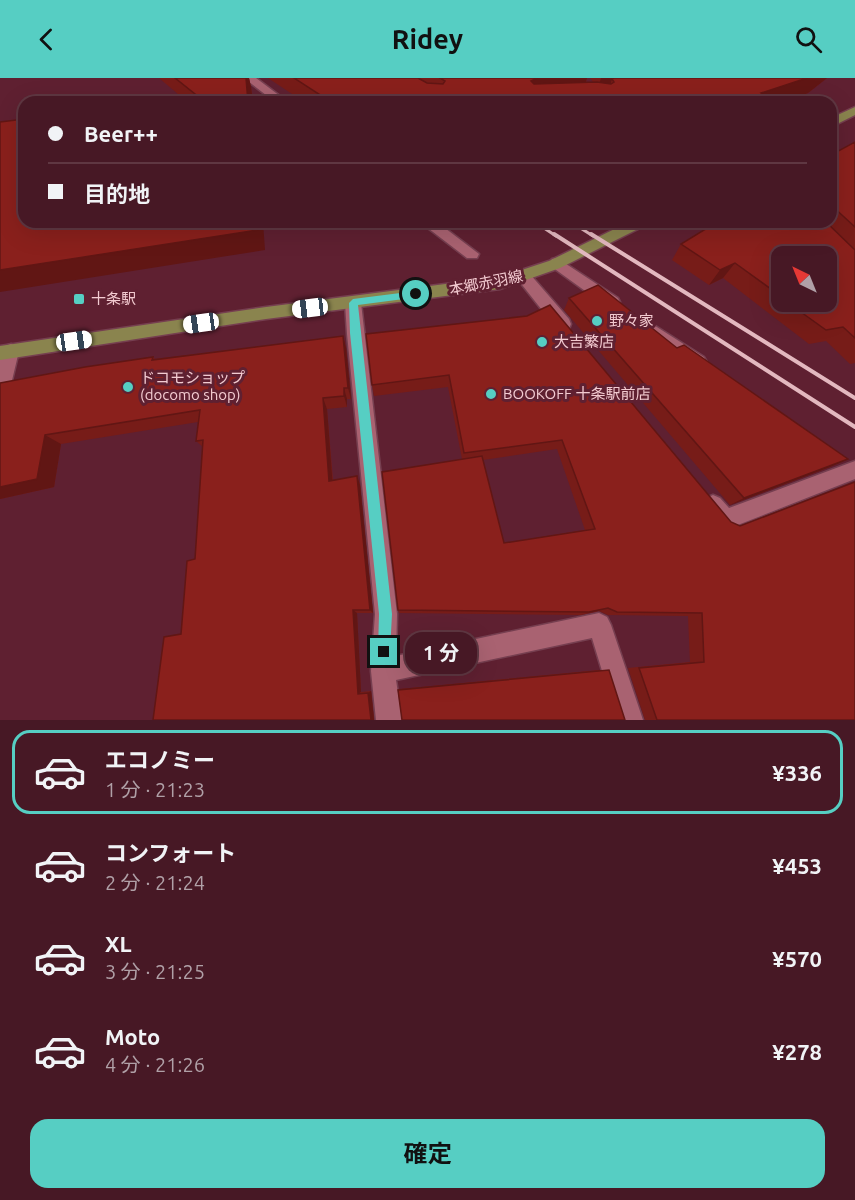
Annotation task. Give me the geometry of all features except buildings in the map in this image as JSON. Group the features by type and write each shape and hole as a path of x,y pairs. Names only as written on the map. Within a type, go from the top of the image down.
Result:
{"main road":[{"path":"837,120 854,111"},
{"name":"本郷赤羽線","path":"6,352 500,284 557,263 615,228"}],"street":[{"path":"249,78 274,96"},
{"path":"435,228 472,254"},
{"path":"557,263 717,375"},
{"path":"524,277 577,341"},
{"path":"353,303 386,614 383,671 389,720"},
{"path":"0,393 6,352"},
{"path":"834,457 854,471"},
{"path":"703,494 725,520 854,471"},
{"path":"383,671 599,625 630,720"}],"railway":[{"path":"544,228 556,236"},
{"path":"580,228 593,236"},
{"path":"554,234 855,427"},
{"path":"591,234 855,398"}],"place":[{"name":"十条駅","path":"79,299"},
{"name":"野々家","path":"597,321"},
{"name":"大吉繁店","path":"542,342"},
{"name":"ドコモショップ (docomo shop)","path":"128,387"},
{"name":"BOOKOFF 十条駅前店","path":"491,394"}],"route":[{"path":"384,652 386,614 353,303 416,294"}]}
